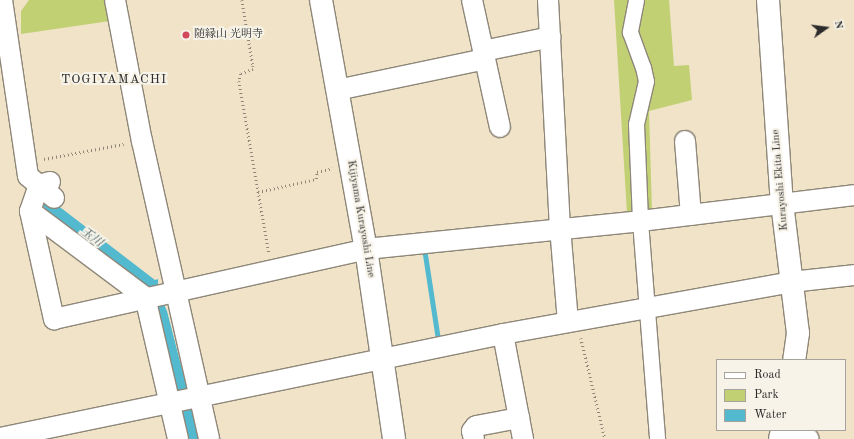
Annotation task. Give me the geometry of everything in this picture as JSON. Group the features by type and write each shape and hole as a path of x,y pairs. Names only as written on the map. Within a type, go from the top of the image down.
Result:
{"main road":[{"name":"Kijiyama Kurayoshi Line","path":"321,0 366,249 394,439"},
{"name":"Kurayoshi Ekita Line","path":"768,0 782,203 798,333 794,359"}],"street":[{"path":"115,0 142,141 209,439"},
{"path":"472,0 500,127"},
{"path":"548,0 560,228 572,322"},
{"path":"636,0 630,32 643,67 646,81 636,124 640,222 657,439"},
{"path":"3,12 28,176 48,189 30,211"},
{"path":"337,90 484,55 551,37"},
{"path":"685,141 691,215"},
{"path":"30,211 54,319 145,297 366,249 560,228 640,222 854,195"},
{"path":"30,211 145,297 178,439"},
{"path":"0,438 503,334 791,282 854,275"},
{"path":"503,334 523,439"},
{"path":"474,439 472,431 476,426 519,418"},
{"path":"796,431 809,439"}],"path":[{"path":"242,0 253,69 241,74 239,81 272,270"},
{"path":"26,161 62,157 142,141"},
{"path":"258,192 316,180 317,172 341,167"},
{"path":"572,322 605,439"}],"green space":[{"path":"29,0 106,0 110,21 21,34 21,11"},
{"path":"614,0 669,0 674,66 689,65 692,100 649,111 652,212 627,213"}],"water":[{"name":"玉川","path":"22,178 155,280 158,279 158,291 167,311 200,439 187,439 150,293 140,281 53,219"}],"waterway":[{"path":"424,248 438,339"}],"place":[{"name":"随縁山 光明寺","path":"186,35"}],"district":[{"name":"TOGIYAMACHI","path":"114,80"}]}
